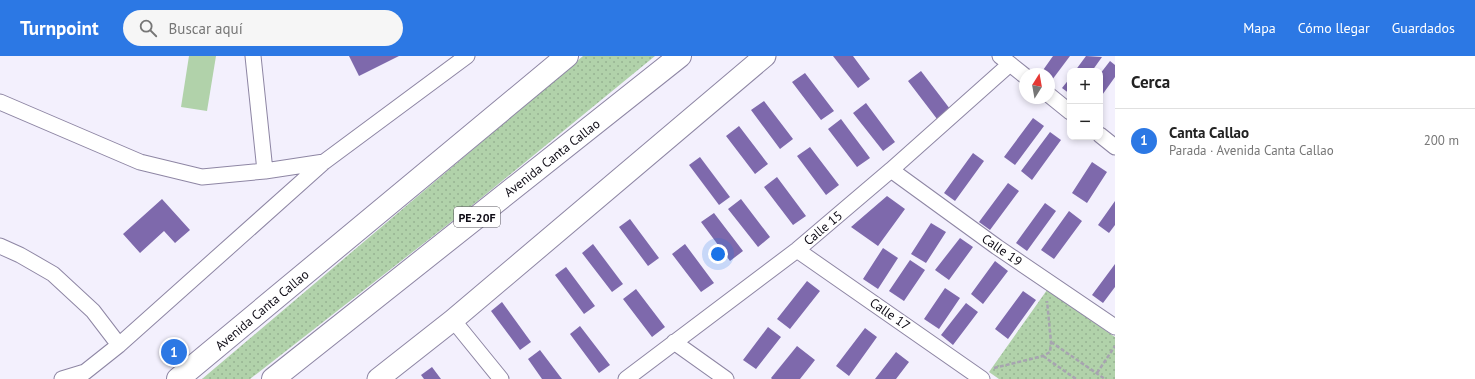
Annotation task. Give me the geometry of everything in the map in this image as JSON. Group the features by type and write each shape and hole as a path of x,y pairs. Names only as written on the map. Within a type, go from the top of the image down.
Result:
{"main road":[{"name":"Avenida Canta Callao","path":"178,379 567,56"},
{"name":"Avenida Canta Callao","path":"273,379 680,56"}],"street":[{"path":"253,56 265,171"},
{"path":"62,379 85,372 119,346 324,162 467,56"},
{"path":"378,379 453,320 765,56"},
{"path":"1005,60 1019,71"},
{"name":"Calle 15","path":"626,379 797,250 892,170 1005,60"},
{"path":"1055,100 1067,110"},
{"path":"0,102 140,162 202,177 265,171 324,162"},
{"path":"1103,137 1115,147"},
{"name":"Calle 19","path":"892,170 997,247 1115,328"},
{"path":"0,246 20,255 53,274 93,311 119,346"},
{"name":"Calle 17","path":"797,250 978,376"},
{"path":"453,320 501,379"},
{"path":"674,342 726,379"}],"path":[{"path":"978,376 1043,356 1050,352 1051,342 1045,280"},
{"path":"1051,342 1105,379"},
{"path":"1097,373 1115,346"},
{"path":"1043,356 1076,379"}],"green space":[{"path":"189,56 216,56 207,111 181,107"},
{"path":"583,56 655,56 469,208 250,379 202,379"},
{"path":"1047,290 1115,337 1115,379 999,379 989,372"}],"building":[{"path":"349,56 399,56 359,76"},
{"path":"833,56 853,56 870,79 858,88"},
{"path":"1053,56 1070,56 1055,76 1055,68 1045,68"},
{"path":"1086,56 1102,57 1094,68 1077,68"},
{"path":"1110,61 1115,65 1115,77 1103,94 1103,70"},
{"path":"921,71 950,109 937,119 908,81"},
{"path":"805,73 834,111 821,120 792,82"},
{"path":"1067,82 1067,92 1062,88"},
{"path":"764,101 793,139 780,149 751,110"},
{"path":"866,103 895,142 883,151 853,113"},
{"path":"1033,118 1044,126 1015,165 1004,157"},
{"path":"841,119 870,158 857,167 828,129"},
{"path":"739,126 768,164 755,174 726,136"},
{"path":"1050,132 1061,140 1032,180 1021,171"},
{"path":"810,147 839,185 826,195 797,156"},
{"path":"973,153 984,161 955,201 944,193"},
{"path":"700,157 730,197 719,205 689,165"},
{"path":"1092,162 1107,172 1087,203 1072,193"},
{"path":"777,177 806,216 793,225 764,187"},
{"path":"1008,183 1019,191 990,230 979,222"},
{"path":"887,196 905,209 878,246 851,227"},
{"path":"162,199 190,230 175,243 164,231 140,253 123,234"},
{"path":"741,199 770,237 758,247 728,209"},
{"path":"1115,201 1115,225 1109,233 1098,225"},
{"path":"1045,203 1056,211 1027,251 1016,243"},
{"path":"1069,211 1082,221 1054,259 1041,250"},
{"path":"714,213 743,251 730,261 701,222"},
{"path":"630,219 659,258 648,266 619,227"},
{"path":"931,223 946,232 926,263 911,254"},
{"path":"960,238 973,247 949,280 935,270"},
{"path":"593,244 623,284 612,292 582,253"},
{"path":"685,244 714,283 701,292 672,254"},
{"path":"883,248 898,258 878,289 863,279"},
{"path":"910,260 925,270 904,301 889,291"},
{"path":"995,261 1008,271 983,304 971,294"},
{"path":"1115,264 1115,287 1103,303 1092,295"},
{"path":"566,267 595,306 584,314 555,275"},
{"path":"807,281 820,291 790,329 777,319"},
{"path":"945,288 960,298 939,329 924,319"},
{"path":"636,289 665,327 652,337 623,299"},
{"path":"1023,291 1036,300 1008,339 995,329"},
{"path":"502,302 531,342 520,350 491,311"},
{"path":"966,303 978,312 953,345 941,335"},
{"path":"580,326 610,365 599,373 570,334"},
{"path":"768,327 781,337 756,369 743,360"},
{"path":"865,328 877,337 849,376 836,366"},
{"path":"797,346 815,360 800,379 772,379 771,378"},
{"path":"540,350 562,379 542,379 528,359"},
{"path":"896,352 909,362 896,379 875,379"},
{"path":"432,367 441,379 424,379 421,375"}],"place":[{"name":"Canta Callao","path":"174,352"}]}
